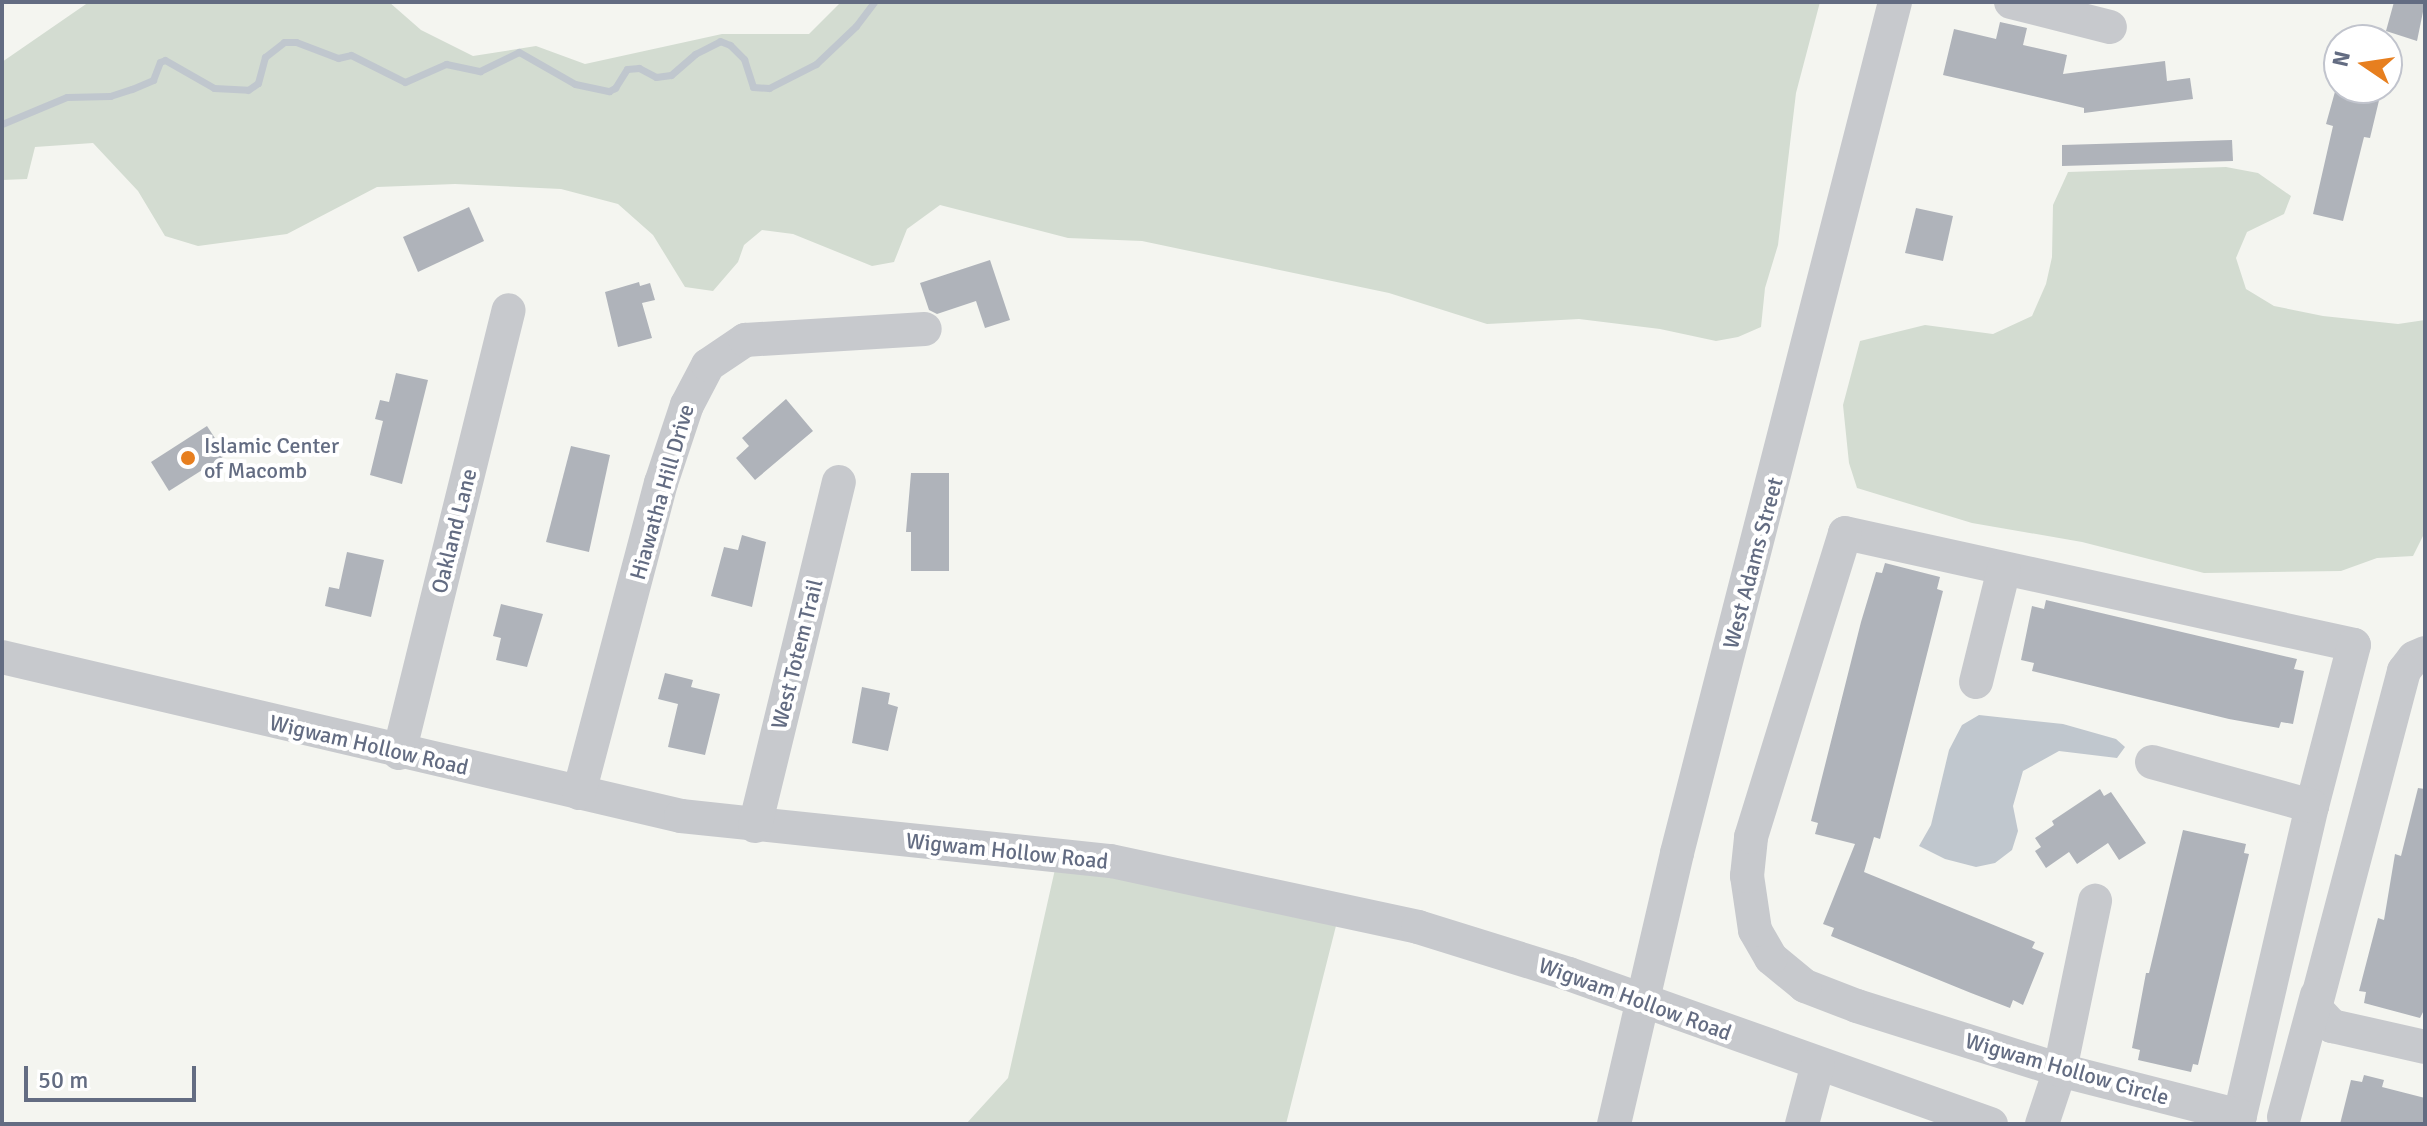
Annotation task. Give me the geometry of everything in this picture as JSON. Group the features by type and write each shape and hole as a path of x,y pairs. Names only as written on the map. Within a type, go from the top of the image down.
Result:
{"street":[{"name":"West Adams Street","path":"1614,1124 1895,2"},
{"path":"2011,2 2110,27"},
{"name":"Oakland Lane","path":"399,753 509,310"},
{"name":"Hiawatha Hill Drive","path":"579,793 661,483 687,405 708,365 745,340 925,329"},
{"name":"West Totem Trail","path":"755,826 839,482"},
{"name":"Wigwam Hollow Circle","path":"1845,533 2004,569 2354,645 2312,806 2240,1116 2060,1070 1805,986 1771,958 1755,930 1747,876 1751,837 1845,533"},
{"path":"1976,682 2004,569"},
{"path":"2284,1117 2404,671 2414,658 2425,653"},
{"name":"Wigwam Hollow Road","path":"2,657 399,753 681,816 1111,861 1418,927 1494,949 1991,1124"},
{"path":"2152,762 2312,806"},
{"path":"2042,1124 2060,1070 2095,901"},
{"path":"2317,995 2318,1011 2332,1026 2425,1047"},
{"path":"1802,1124 1818,1064"}],"shaded area":[{"path":"89,2 389,2 421,30 473,56 536,46 585,64 722,34 809,34 841,2 1820,2 1796,93 1778,245 1765,288 1761,327 1738,337 1716,341 1660,329 1579,319 1487,324 1389,293 1142,241 1068,238 940,205 907,229 894,262 872,266 793,234 762,230 744,245 738,262 713,291 685,287 653,235 618,204 561,189 455,184 377,187 287,234 198,246 165,236 138,191 93,143 35,147 27,179 2,180 2,62"},
{"path":"2226,167 2258,173 2291,196 2284,214 2247,232 2236,258 2246,289 2274,306 2323,316 2398,324 2425,320 2425,532 2413,556 2377,558 2341,571 2204,573 2082,542 1972,523 1857,488 1849,463 1843,405 1860,341 1925,325 1993,334 2032,316 2046,284 2052,257 2053,205 2068,172"},
{"path":"1979,715 2063,724 2116,739 2125,747 2117,758 2059,751 2023,771 2013,806 2018,831 2012,850 1995,863 1976,867 1945,859 1919,846 1931,825 1949,750 1962,725"},
{"path":"1058,856 1340,910 1286,1124 966,1124 1008,1078"}],"building":[{"path":"2394,2 2425,2 2417,41 2403,36 2403,24 2388,24"},
{"path":"2000,22 2027,28 2023,45 2067,55 2063,74 2165,61 2167,81 2190,78 2193,99 2084,113 2084,108 1943,75 1954,29 1996,39"},
{"path":"2332,104 2378,104 2370,138 2364,137 2343,221 2313,214 2333,126 2326,124"},
{"path":"2232,140 2233,161 2062,166 2062,145"},
{"path":"469,207 484,241 418,272 403,237"},
{"path":"1916,208 1953,216 1943,261 1905,253"},
{"path":"990,260 1010,320 985,328 976,301 937,314 929,310 920,283"},
{"path":"639,282 640,286 650,283 655,300 642,303 652,338 618,347 605,292"},
{"path":"396,373 428,380 402,484 370,475 383,421 375,419 380,400 389,402"},
{"path":"786,399 813,431 755,480 736,458 749,446 742,438"},
{"name":"Islamic Center of Macomb","path":"207,426 226,455 169,491 151,462"},
{"path":"571,446 610,455 589,552 546,542"},
{"path":"911,473 949,473 949,571 911,571 911,532 906,532"},
{"path":"742,535 766,542 752,607 711,596 724,547 738,550"},
{"path":"347,552 384,560 371,617 325,606 329,587 339,589"},
{"path":"1885,563 1940,577 1937,589 1943,591 1880,839 1874,837 1864,872 2035,942 2032,948 2044,953 2023,1005 2013,1000 2010,1008 1971,993 1831,936 1834,928 1823,924 1855,844 1815,834 1818,823 1811,821 1861,622 1876,572 1882,573"},
{"path":"2046,600 2297,659 2294,669 2304,671 2293,724 2281,722 2279,728 2229,719 2032,671 2034,663 2021,660 2032,606 2044,609"},
{"path":"501,604 543,614 527,667 496,660 501,638 493,636"},
{"path":"665,673 693,680 691,687 720,694 705,755 668,747 678,704 658,699"},
{"path":"862,687 890,693 888,704 898,707 888,751 852,743"},
{"path":"2418,788 2425,789 2425,1008 2420,1018 2364,1003 2366,992 2359,991 2378,918 2384,920 2395,854 2401,856"},
{"path":"2100,789 2104,796 2111,792 2146,843 2119,860 2108,843 2077,864 2069,852 2046,868 2035,851 2041,847 2035,838 2054,825 2052,821"},
{"path":"2183,830 2246,844 2244,853 2249,854 2198,1065 2193,1064 2191,1072 2138,1060 2140,1050 2132,1048 2146,973 2149,973"},
{"path":"2364,1075 2384,1080 2382,1087 2425,1098 2425,1124 2340,1124 2351,1080 2362,1082"}],"waterway":[{"path":"2,124 67,97 110,96 132,89 153,80 160,62 165,60 214,88 248,90 258,83 265,57 284,42 296,42 338,58 351,55 405,82 446,64 480,71 519,52 575,84 609,91 615,88 627,69 639,68 656,77 671,75 695,54 720,41 730,45 744,59 753,87 769,88 816,64 856,26 874,2"}],"place":[{"name":"Islamic Center of Macomb","path":"188,458"}]}
